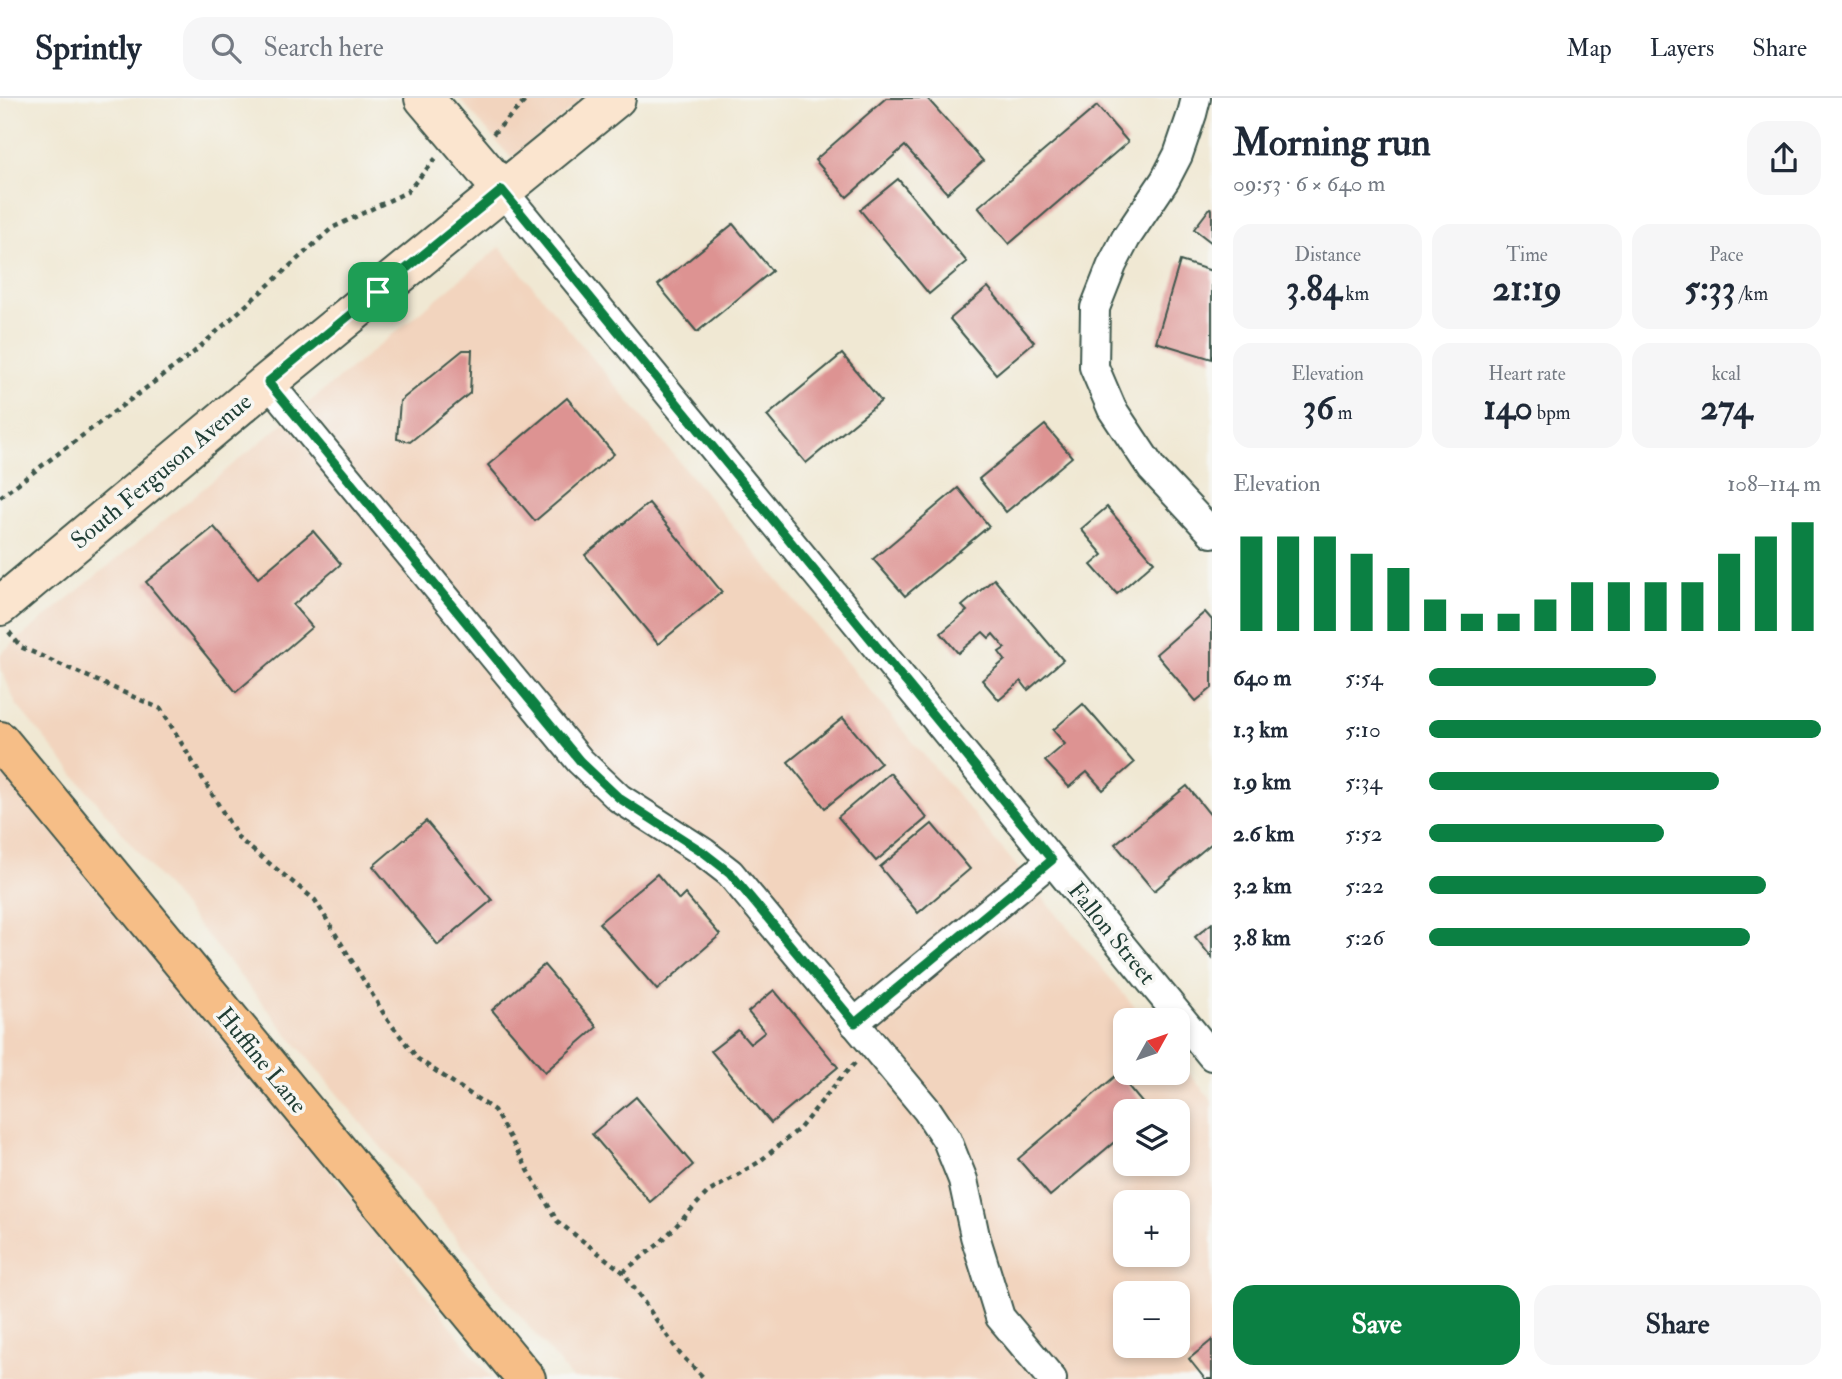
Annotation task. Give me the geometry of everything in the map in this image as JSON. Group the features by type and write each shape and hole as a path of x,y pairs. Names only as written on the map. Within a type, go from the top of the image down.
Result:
{"highway":[{"name":"Huffine Lane","path":"0,741 526,1379"}],"street":[{"name":"Fallon Street","path":"424,98 1212,1056"},
{"name":"South Ferguson Avenue","path":"4,618 268,382 615,98"},
{"path":"1200,111 1169,171 1126,238 1107,276 1095,308 1094,367 1112,409 1152,469 1212,533"},
{"path":"268,382 580,761 619,798 703,852 730,873 927,1110 947,1140 962,1180 975,1236 1000,1317 1052,1379"},
{"path":"855,1023 1052,860"}],"path":[{"path":"0,497 193,353 332,229 407,192 455,135 492,135 528,98"},
{"path":"4,618 21,647 161,709 239,839 315,900 387,1019 418,1059 494,1110 557,1221 623,1272 680,1354 705,1379"},
{"path":"623,1272 660,1243 707,1193 759,1162 800,1128 843,1075 874,1046"}],"shaded area":[{"path":"459,98 585,98 511,158"},
{"path":"500,247 1135,1008 1113,1008 1113,1085 1190,1085 1190,1074 1212,1101 1212,1379 572,1379 16,704 0,666 0,654"},
{"path":"0,746 492,1379 0,1379"}],"building":[{"path":"886,98 927,98 983,161 947,193 905,146 847,197 815,160"},
{"path":"1097,106 1128,142 1009,244 978,207"},
{"path":"898,179 967,262 929,294 860,210"},
{"path":"1210,208 1212,209 1212,243 1194,229"},
{"path":"733,224 772,271 697,332 658,285"},
{"path":"1180,261 1212,271 1212,359 1156,342"},
{"path":"988,287 1034,342 996,374 950,319"},
{"path":"463,350 472,350 470,393 410,442 397,439 400,401"},
{"path":"842,354 881,401 806,463 767,416"},
{"path":"567,398 614,454 535,521 488,465"},
{"path":"1045,425 1072,457 1006,512 979,479"},
{"path":"958,488 989,526 905,596 873,559"},
{"path":"649,503 722,592 658,644 585,555"},
{"path":"1107,507 1154,562 1117,594 1091,565 1103,555 1081,529"},
{"path":"214,527 258,578 313,531 341,564 293,605 312,627 236,692 146,582"},
{"path":"994,579 1063,660 1028,690 1021,681 999,700 982,680 1005,660 999,652 1005,648 993,634 989,638 983,632 958,653 941,633 967,611 962,606"},
{"path":"1205,612 1212,620 1212,688 1196,701 1156,654"},
{"path":"1083,704 1134,763 1103,790 1087,772 1069,787 1045,761 1065,744 1053,730"},
{"path":"843,718 881,763 825,808 788,762"},
{"path":"890,773 927,818 876,861 838,817"},
{"path":"1187,786 1212,817 1212,843 1154,891 1115,844"},
{"path":"426,821 492,900 438,945 373,866"},
{"path":"932,824 970,869 918,913 880,867"},
{"path":"657,874 679,900 685,894 720,935 657,990 599,923"},
{"path":"1212,923 1212,958 1195,937"},
{"path":"544,965 597,1027 545,1072 492,1010"},
{"path":"774,990 838,1067 771,1123 711,1051 738,1030 750,1044 765,1032 748,1012"},
{"path":"1113,1078 1113,1085 1127,1085 1139,1099 1113,1099 1113,1143 1050,1196 1018,1159"},
{"path":"636,1097 693,1165 650,1202 592,1134"},
{"path":"1212,1340 1212,1379 1205,1379 1189,1359"}],"route":[{"path":"502,190 1052,860 855,1023 730,873 703,852 619,798 580,761 268,382 378,292 502,190"}]}
